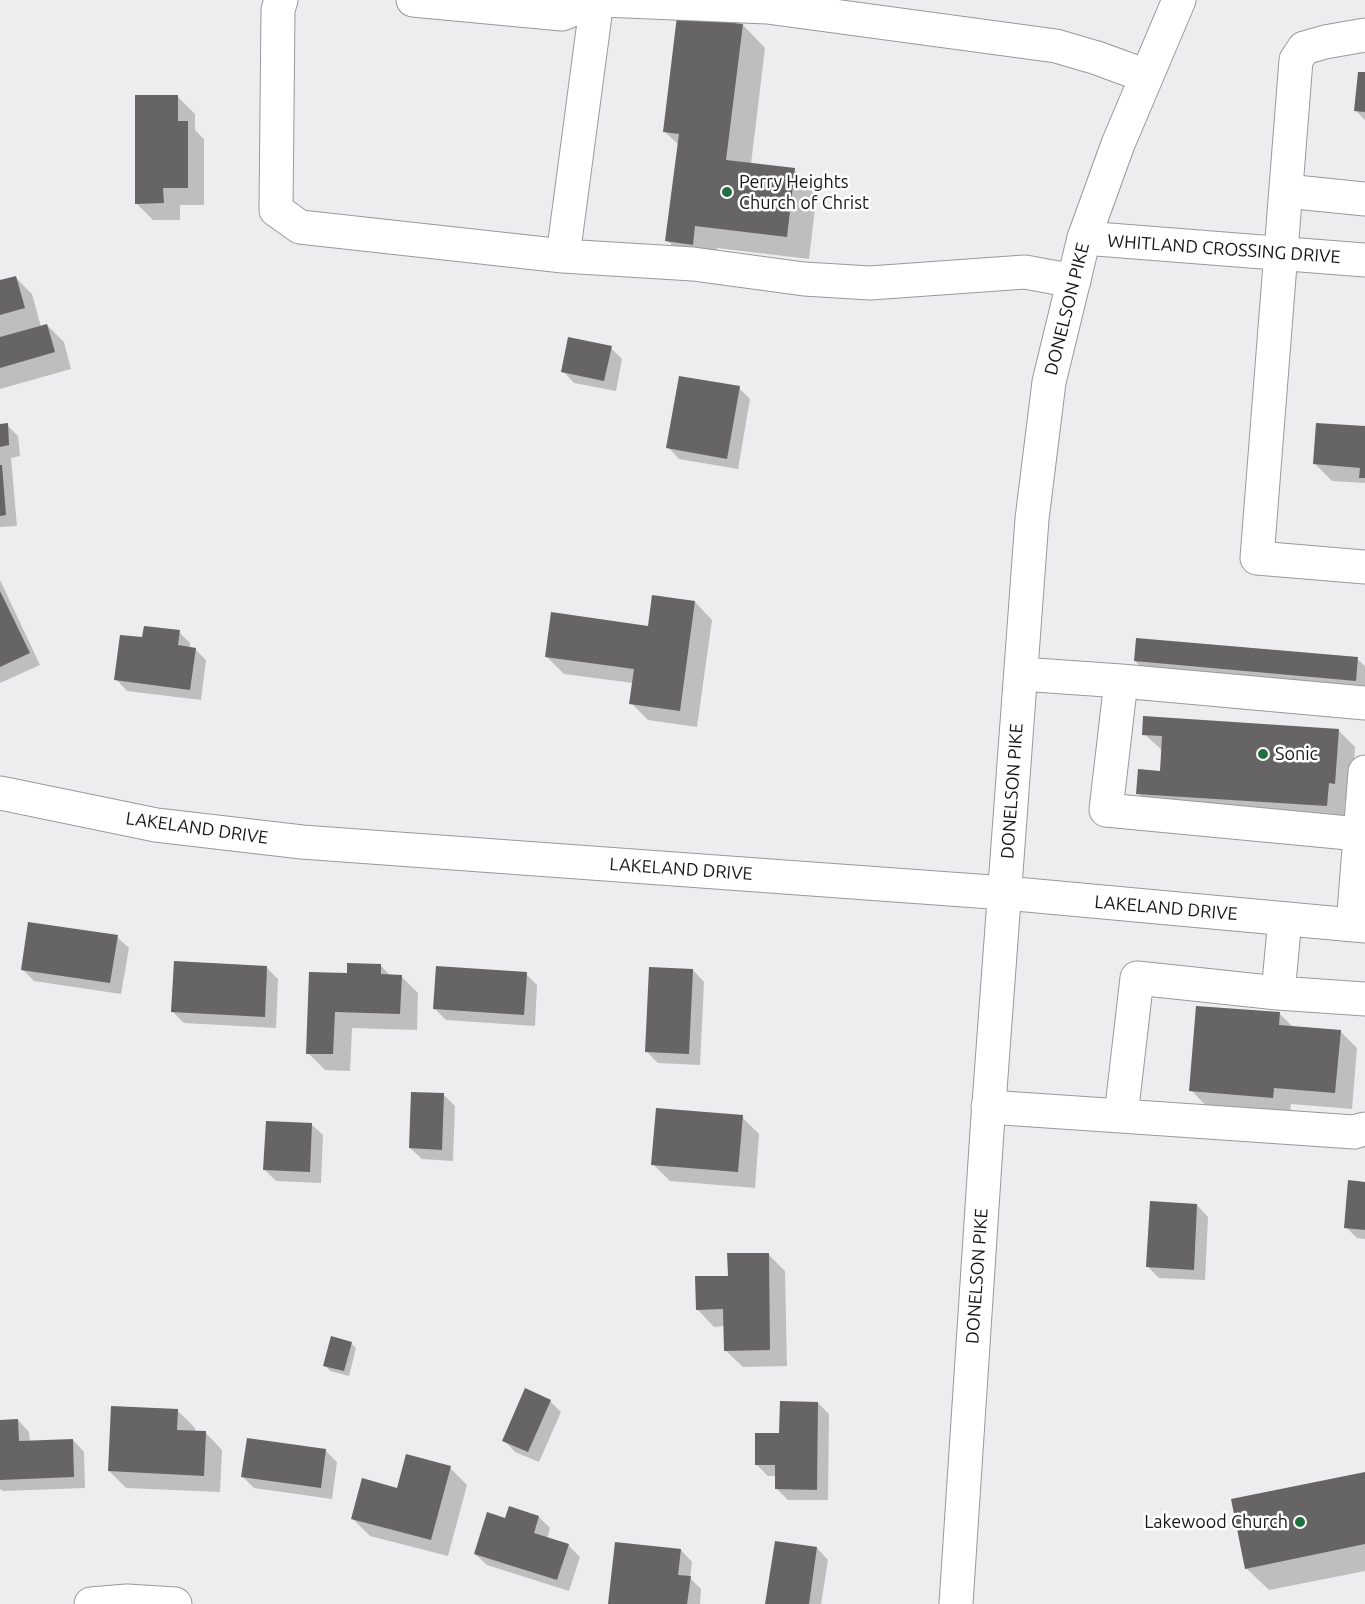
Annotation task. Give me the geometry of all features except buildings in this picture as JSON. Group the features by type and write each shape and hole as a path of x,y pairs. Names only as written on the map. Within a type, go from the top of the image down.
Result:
{"street":[{"path":"281,0 278,10 276,210 300,227 563,256 693,264 804,279 870,283 1024,272 1074,281"},
{"path":"413,0 562,14 597,0 563,256"},
{"path":"604,0 767,7 1056,46 1146,76"},
{"name":"DONELSON PIKE","path":"956,1604 988,1107 1032,519 1048,393 1084,238 1118,144 1179,0"},
{"path":"1365,35 1304,48 1296,60 1257,558 1365,567"},
{"path":"1325,42 1365,56"},
{"path":"1286,191 1365,199"},
{"name":"WHITLAND CROSSING DRIVE","path":"1084,238 1365,260"},
{"path":"1021,674 1365,703"},
{"path":"1121,681 1106,810 1359,834"},
{"path":"1359,926 1359,834 1365,772"},
{"name":"LAKELAND DRIVE","path":"0,793 156,825 302,842 1005,892 1359,926"},
{"path":"1278,993 1285,919"},
{"path":"1121,1116 1137,978 1278,993 1365,999"},
{"path":"988,1107 1354,1132 1365,1130"},
{"path":"91,1604 127,1601 174,1604"}],"place":[{"name":"Perry Heights Church of Christ","path":"727,192"},
{"name":"Sonic","path":"1263,754"},
{"name":"Lakewood Church","path":"1300,1522"}]}
